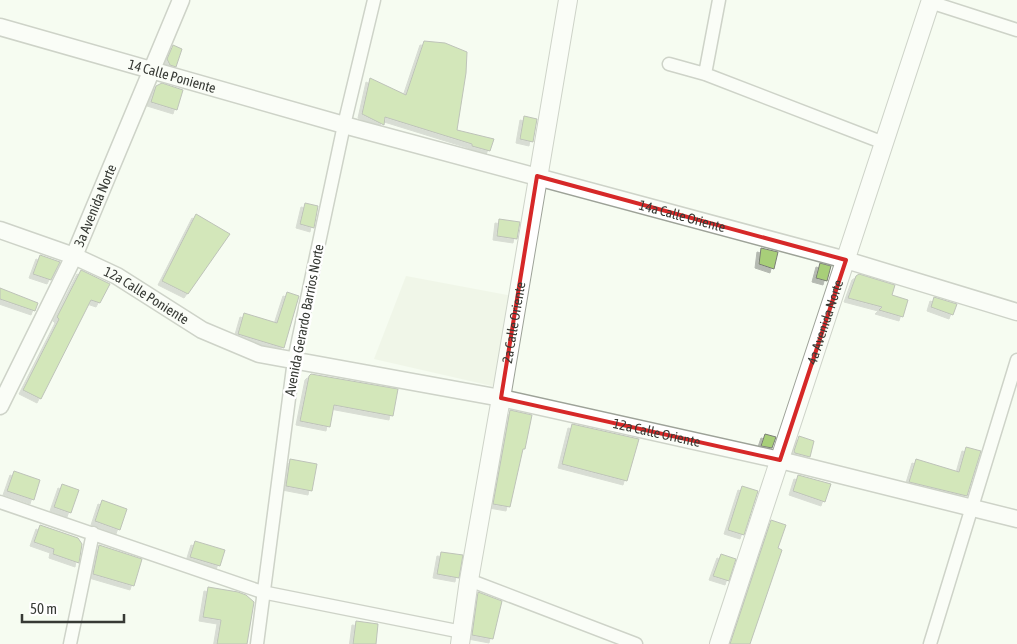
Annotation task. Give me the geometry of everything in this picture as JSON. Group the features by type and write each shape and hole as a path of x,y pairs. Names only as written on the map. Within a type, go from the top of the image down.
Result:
{"main road":[{"name":"2a Calle Oriente","path":"461,638 469,580 568,0"},
{"name":"4a Avenida Norte","path":"719,644 931,1"}],"street":[{"name":"3a Avenida Norte","path":"0,406 74,256 181,0"},
{"name":"Avenida Gerardo Barrios Norte","path":"257,644 262,592 294,360 344,125 374,0"},
{"path":"705,74 719,0"},
{"path":"931,1 1017,30"},
{"name":"14 Calle Poniente","path":"0,27 344,125"},
{"path":"670,64 705,74 885,140"},
{"name":"14a Calle Oriente","path":"344,125 846,260 1017,312"},
{"name":"12a Calle Poniente","path":"0,230 74,256 117,276 202,330 259,354 294,360"},
{"name":"12a Calle Oriente","path":"294,360 501,398 780,460 1017,519"},
{"path":"930,644 1017,360"},
{"path":"0,502 262,592 461,638"},
{"path":"70,644 93,533"},
{"path":"469,580 636,644"}],"highlighted area":[{"path":"537,176 846,260 780,460 501,398"}],"shaded area":[{"path":"406,276 512,296 499,384 492,386 374,359"}],"building":[{"path":"424,41 445,43 467,52 466,73 457,130 494,139 490,151 385,117 384,125 362,114 370,78 406,95"},
{"path":"173,45 182,49 176,67 170,65 167,59"},
{"path":"162,83 183,90 177,110 151,102 156,86"},
{"path":"524,116 537,119 533,142 520,139"},
{"path":"305,203 318,206 314,228 300,224"},
{"path":"196,214 230,234 188,294 162,281"},
{"path":"499,219 520,222 517,239 497,236"},
{"path":"761,248 778,252 774,269 759,264"},
{"path":"40,255 60,262 51,280 33,274"},
{"path":"820,263 831,266 827,281 816,278"},
{"path":"81,270 110,284 100,303 91,300 41,399 23,390 59,319 57,317"},
{"path":"859,274 895,285 892,295 908,300 903,317 879,310 882,307 848,298 856,276"},
{"path":"0,288 38,303 35,311 0,299"},
{"path":"287,292 299,296 284,348 238,334 244,313 277,323"},
{"path":"934,297 957,304 953,315 931,307"},
{"path":"311,374 398,389 393,416 334,405 330,427 300,421"},
{"path":"510,410 532,415 510,507 493,504"},
{"path":"572,424 639,439 627,481 562,464"},
{"path":"765,434 776,437 772,448 761,446"},
{"path":"799,436 814,441 810,457 795,453"},
{"path":"966,447 981,451 967,496 909,482 916,459 959,472"},
{"path":"290,459 317,464 312,491 286,486"},
{"path":"14,471 40,480 34,500 7,491"},
{"path":"798,475 831,484 825,502 793,491"},
{"path":"62,484 79,490 71,513 54,507"},
{"path":"742,486 758,491 744,535 728,530"},
{"path":"102,500 127,509 120,530 95,521"},
{"path":"771,520 786,525 778,548 782,550 750,644 730,644"},
{"path":"40,525 78,538 82,544 79,563 53,554 54,549 34,542"},
{"path":"195,541 225,550 220,566 190,557"},
{"path":"99,545 142,559 134,586 93,574"},
{"path":"441,552 463,555 459,578 437,574"},
{"path":"721,554 736,559 729,581 713,576"},
{"path":"208,587 238,592 246,595 254,602 247,644 217,644 221,620 203,617"},
{"path":"478,592 502,601 493,639 472,635"},
{"path":"356,621 378,624 376,644 353,644"}]}
